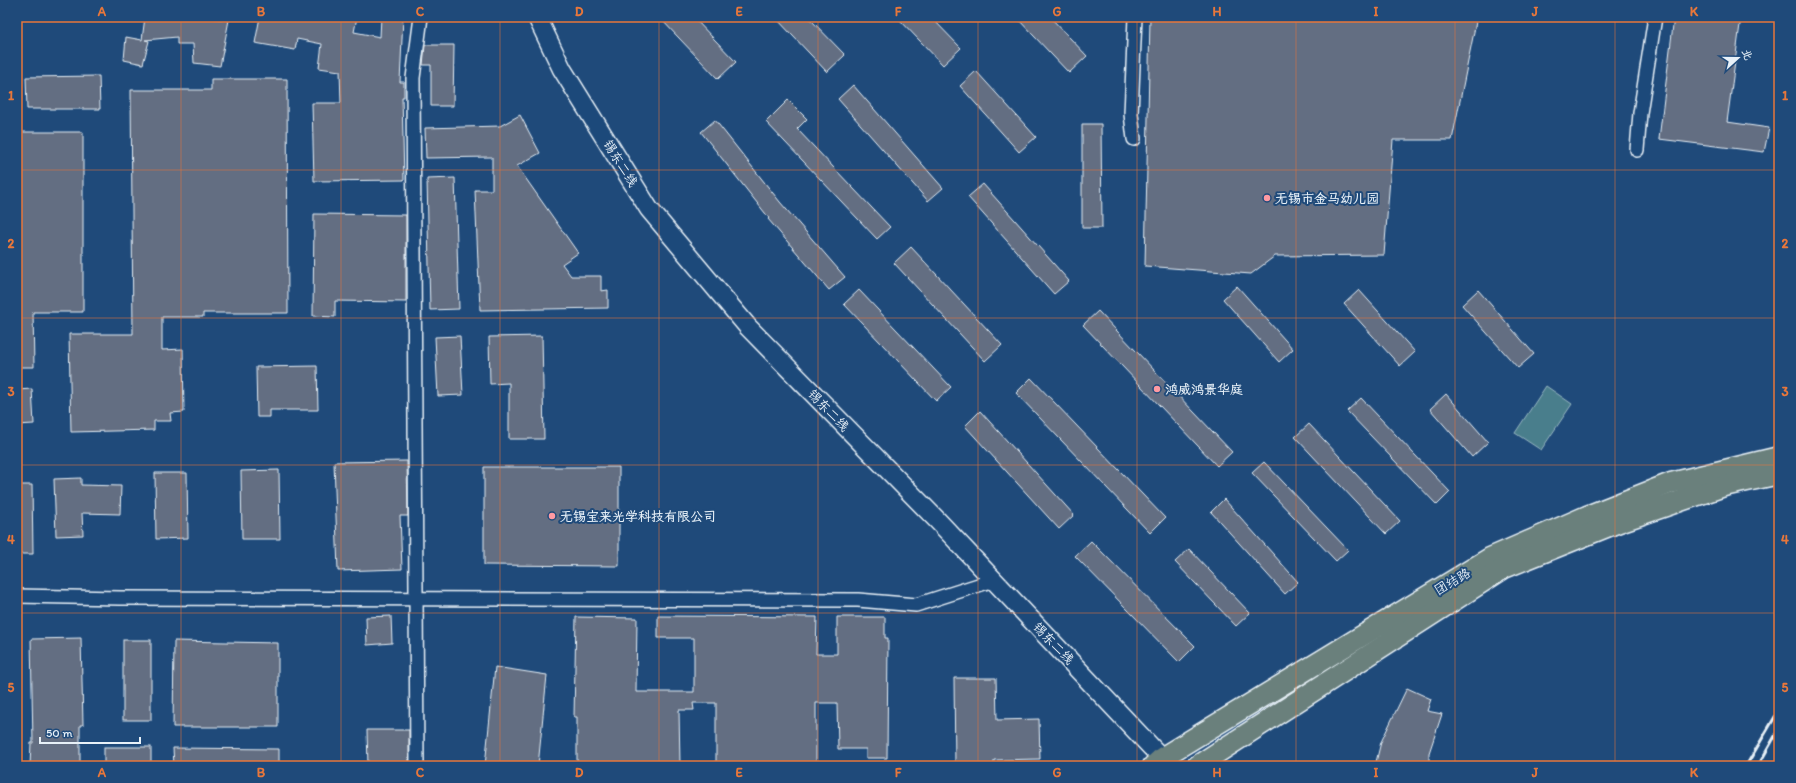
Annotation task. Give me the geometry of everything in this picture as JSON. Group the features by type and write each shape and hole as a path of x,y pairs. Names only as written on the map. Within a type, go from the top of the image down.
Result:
{"main road":[{"name":"锡东二线","path":"538,17 562,69 649,209 748,327 994,580 1162,763"},
{"name":"团结路","path":"1162,763 1490,558 1587,516 1671,483 1779,457"},
{"name":"团结路","path":"1197,766 1504,568 1626,519 1724,486 1779,474"}],"street":[{"path":"417,766 413,78 421,17"},
{"path":"1134,139 1131,114 1135,17"},
{"path":"1636,150 1640,113 1655,17"},
{"path":"17,596 120,598 858,600 916,606 994,580"}],"green space":[{"path":"1546,386 1572,404 1541,450 1515,433"}],"building":[{"path":"145,17 200,17 229,20 220,66 194,63 193,44 177,44 177,37 145,40 149,41 143,64 124,60 126,37 142,40"},
{"path":"260,17 313,17 327,19 327,17 357,17 354,32 380,37 381,17 403,17 400,82 404,82 404,97 402,97 404,180 314,181 312,103 341,103 340,71 319,68 322,44 297,39 295,50 255,43"},
{"path":"659,17 693,17 736,62 718,79"},
{"path":"775,17 808,17 845,55 827,72"},
{"path":"897,17 931,17 961,48 943,65"},
{"path":"1016,17 1050,17 1087,56 1069,73"},
{"name":"无锡市金马幼儿园","path":"1150,17 1477,17 1452,140 1393,140 1384,255 1275,256 1251,274 1145,266"},
{"path":"1674,17 1741,17 1727,122 1769,128 1764,152 1659,139"},
{"path":"425,45 454,45 453,106 431,106 431,65 423,65"},
{"path":"976,71 1036,137 1019,152 960,86"},
{"path":"99,76 100,109 27,109 26,77"},
{"path":"211,79 287,79 288,313 203,313 203,317 162,317 162,350 183,349 184,412 170,413 171,421 154,421 154,430 71,432 69,334 133,334 131,90 211,90"},
{"path":"853,85 943,188 928,201 838,99"},
{"path":"788,100 807,119 797,129 890,227 877,239 766,122"},
{"path":"520,115 540,153 517,166 578,253 562,264 571,276 601,276 601,291 608,290 608,308 480,310 475,190 492,190 492,157 426,158 425,128 500,126"},
{"path":"715,120 780,202 845,277 829,290 768,219 769,218 701,132"},
{"path":"1082,124 1101,124 1102,228 1082,228"},
{"path":"17,132 83,132 83,312 33,312 34,367 17,367"},
{"path":"455,178 459,309 430,310 427,179"},
{"path":"983,184 1069,281 1054,294 968,197"},
{"path":"314,214 406,215 406,302 335,301 335,317 313,316"},
{"path":"911,247 1002,345 985,361 894,263"},
{"path":"1237,286 1293,349 1279,362 1223,299"},
{"path":"859,290 951,387 936,401 844,304"},
{"path":"1359,290 1415,352 1400,366 1344,304"},
{"path":"1478,290 1534,354 1518,368 1462,305"},
{"name":"鸿威鸿景华庭","path":"1098,311 1232,452 1217,466 1083,325"},
{"path":"460,336 463,395 438,396 435,337"},
{"path":"542,336 544,439 509,439 509,383 490,384 489,337"},
{"path":"317,366 318,410 270,410 270,417 257,417 256,367"},
{"path":"1031,378 1165,518 1150,533 1016,393"},
{"path":"32,389 34,424 17,425 17,390"},
{"path":"1446,394 1488,442 1472,457 1430,409"},
{"path":"1361,398 1450,492 1437,505 1347,411"},
{"path":"980,411 1074,515 1059,529 965,426"},
{"path":"1309,424 1400,521 1386,534 1295,437"},
{"path":"407,461 408,516 400,516 402,569 338,571 334,462"},
{"path":"1264,462 1348,550 1336,561 1252,473"},
{"name":"无锡宝来光学科技有限公司","path":"484,467 619,467 619,566 484,565"},
{"path":"279,470 280,539 242,539 241,471"},
{"path":"155,473 187,473 188,538 156,539"},
{"path":"81,478 81,485 121,486 120,514 82,513 83,535 56,536 54,479"},
{"path":"17,485 32,485 33,554 17,554"},
{"path":"1224,499 1298,582 1285,594 1211,512"},
{"path":"1091,541 1195,646 1179,662 1075,556"},
{"path":"1189,549 1250,613 1236,626 1175,562"},
{"path":"391,616 392,643 367,645 366,617"},
{"path":"658,616 817,617 816,654 837,654 837,617 885,617 885,638 888,638 887,758 866,758 866,749 838,749 837,703 816,703 816,766 716,766 716,703 693,703 694,710 679,710 680,766 577,766 577,717 574,717 576,617 637,618 636,692 694,692 694,638 658,638"},
{"path":"81,638 83,725 80,725 80,766 30,766 31,743 33,743 31,639"},
{"path":"123,640 151,640 151,720 123,720"},
{"path":"174,641 278,643 278,727 173,727"},
{"path":"495,667 547,675 538,766 485,766"},
{"path":"954,678 996,678 997,720 1039,719 1040,759 994,760 994,766 955,766"},
{"path":"1407,688 1431,699 1427,711 1442,714 1429,753 1429,766 1375,766 1381,742"},
{"path":"367,730 409,730 409,766 368,766"},
{"path":"104,747 151,747 151,766 104,766"},
{"path":"173,748 279,749 279,766 174,766"}],"railway":[{"path":"1746,766 1779,710"},
{"path":"1758,766 1779,729"}],"place":[{"name":"无锡市金马幼儿园","path":"1267,198"},
{"name":"鸿威鸿景华庭","path":"1157,389"},
{"name":"无锡宝来光学科技有限公司","path":"552,516"}]}
